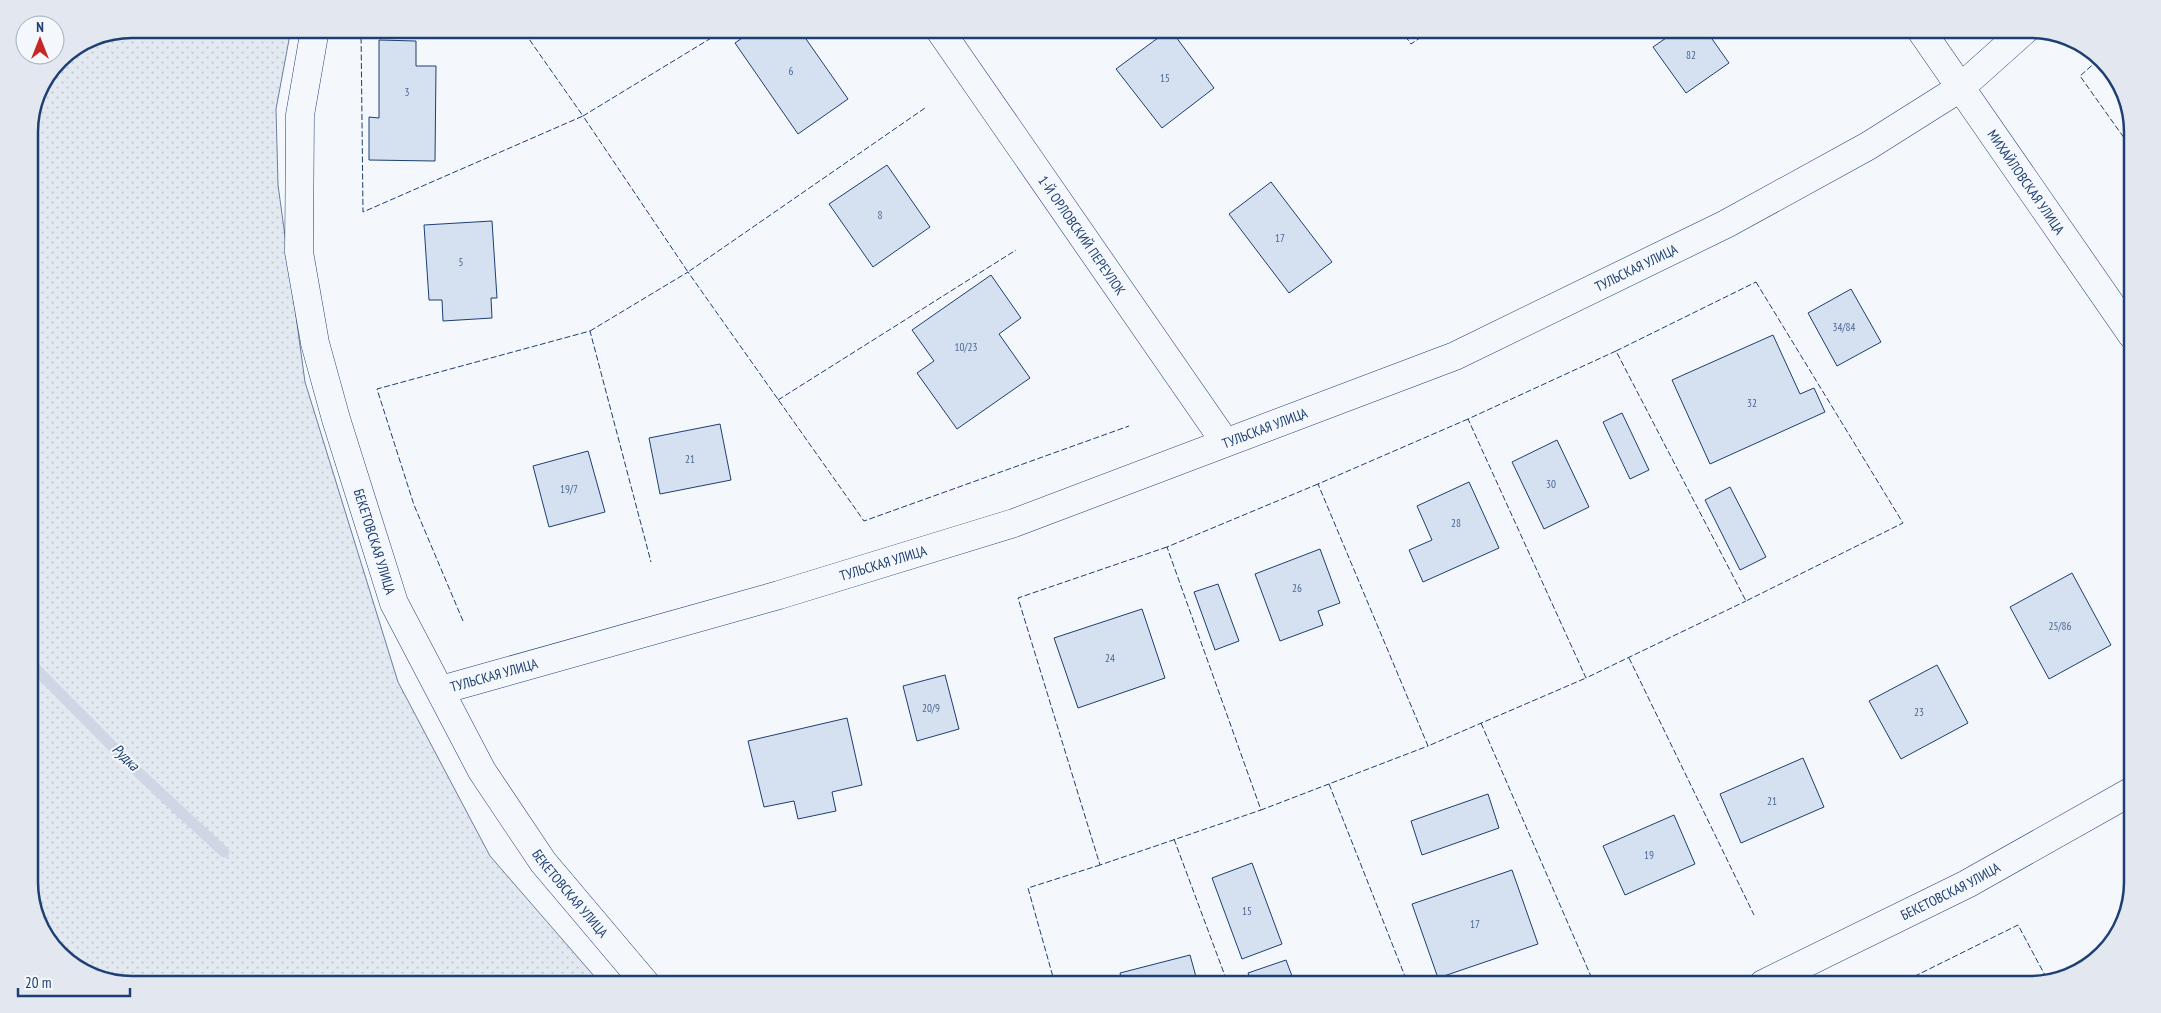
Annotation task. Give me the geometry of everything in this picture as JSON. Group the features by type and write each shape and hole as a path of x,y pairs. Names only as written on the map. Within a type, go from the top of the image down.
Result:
{"street":[{"name":"БЕКЕТОВСКАЯ УЛИЦА","path":"313,38 300,115 299,252 315,343 336,419 394,603 482,771 543,862 639,976"},
{"name":"1-Й ОРЛОВСКИЙ ПЕРЕУЛОК","path":"945,38 1225,442"},
{"name":"МИХАЙЛОВСКАЯ УЛИЦА","path":"1926,38 2123,322"},
{"name":"ТУЛЬСКАЯ УЛИЦА","path":"441,690 779,595 1014,523 1455,356 1726,224 1868,146 1960,88 2016,38"},
{"name":"БЕКЕТОВСКАЯ УЛИЦА","path":"1779,976 1967,884 2124,796"}],"shaded area":[{"path":"125,38 289,38 276,109 278,185 305,382 398,682 490,856 594,976 131,976 113,974 84,963 65,948 53,934 42,912 38,888 38,119 45,95 53,79 74,57 90,47 101,42"}],"building":[{"path":"742,38 805,38 848,99 798,134 735,43"},
{"path":"1158,38 1177,38 1214,88 1162,128 1116,69"},
{"path":"1666,38 1711,38 1729,63 1686,93 1653,47"},
{"path":"379,40 416,41 416,66 436,66 435,161 369,160 369,117 379,118"},
{"path":"887,165 930,227 873,267 829,204"},
{"path":"1271,182 1332,262 1289,293 1229,214"},
{"path":"492,221 497,298 491,298 492,318 443,321 442,300 429,300 424,225"},
{"path":"991,275 1021,318 999,334 1030,378 957,429 917,373 934,361 912,330"},
{"path":"1851,289 1881,342 1837,366 1808,313"},
{"path":"1773,335 1800,394 1814,388 1825,412 1710,464 1672,380"},
{"path":"1622,413 1649,470 1630,479 1603,422"},
{"path":"720,424 731,480 660,494 649,438"},
{"path":"1557,440 1589,507 1544,529 1512,462"},
{"path":"588,451 605,512 549,527 533,466"},
{"path":"1469,482 1499,548 1423,582 1409,550 1432,540 1417,506"},
{"path":"1730,487 1766,557 1740,570 1705,500"},
{"path":"1320,549 1340,603 1318,611 1323,625 1280,641 1255,574"},
{"path":"2072,573 2111,645 2049,679 2010,607"},
{"path":"1218,584 1239,641 1215,650 1194,592"},
{"path":"1142,609 1165,678 1078,708 1054,638"},
{"path":"1937,665 1968,723 1901,759 1869,701"},
{"path":"945,675 959,729 917,741 903,686"},
{"path":"847,718 862,785 832,792 836,811 798,819 794,801 764,807 748,741"},
{"path":"1803,758 1824,807 1741,843 1720,794"},
{"path":"1488,794 1499,828 1422,855 1411,821"},
{"path":"1674,815 1695,864 1625,895 1603,846"},
{"path":"1252,863 1282,944 1242,959 1212,878"},
{"path":"1512,870 1538,944 1444,976 1437,976 1412,904"},
{"path":"1190,955 1196,976 1121,976 1120,973"},
{"path":"1286,960 1292,976 1249,976 1248,973"}],"waterway":[{"name":"Рудка","path":"38,671 139,773 224,852"}],"fence":[{"path":"361,38 363,212 583,116 528,38"},
{"path":"711,38 583,116 688,272 925,108"},
{"path":"1407,38 1411,44 1420,38"},
{"path":"2094,63 2080,76 2123,136"},
{"path":"778,400 1016,250"},
{"path":"590,331 688,272 864,521 1129,426"},
{"path":"1756,282 1903,523 1746,601 1616,351 1756,282"},
{"path":"463,621 414,505 377,389 590,331 651,562"},
{"path":"1616,351 1468,419 1586,678 1746,601"},
{"path":"1468,419 1318,484 1428,746 1586,678"},
{"path":"1318,484 1167,547 1261,810 1428,746"},
{"path":"1167,547 1018,598 1100,865 1261,810"},
{"path":"1629,658 1754,915"},
{"path":"1481,723 1591,976"},
{"path":"1329,784 1405,976"},
{"path":"1174,839 1225,976"},
{"path":"1053,976 1028,888 1100,865"},
{"path":"1915,976 2018,925 2045,974"}]}
